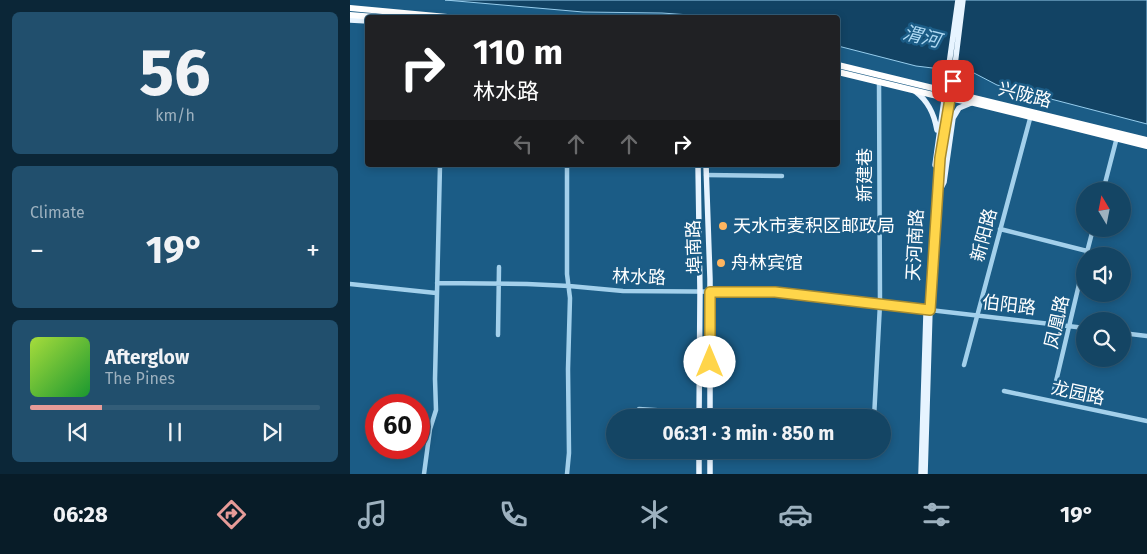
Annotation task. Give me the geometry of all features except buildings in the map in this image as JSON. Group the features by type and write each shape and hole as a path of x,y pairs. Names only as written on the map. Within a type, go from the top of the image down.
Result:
{"highway":[{"path":"350,8 426,15"},
{"path":"350,14 365,16"},
{"name":"兴陇路","path":"840,66 1117,136 1147,146"},
{"name":"兴陇路","path":"840,72 913,90 947,94 974,103 1031,114"},
{"name":"兴陇路","path":"1117,136 1147,140"}],"main road":[{"path":"951,80 958,0"},
{"path":"951,80 963,0"},
{"path":"350,20 365,22"},
{"name":"天河南路","path":"920,474 933,196 938,136 951,80"},
{"path":"913,90 924,99 932,111 938,136"},
{"name":"天河南路","path":"925,474 928,310 936,196 947,94"},
{"path":"936,196 944,182 953,118 962,106 974,103"},
{"name":"埠南路","path":"698,167 699,409"},
{"name":"埠南路","path":"706,167 710,292 710,409"},
{"path":"699,459 700,474"},
{"path":"710,459 710,474"}],"street":[{"name":"新建巷","path":"874,409 880,304 878,81"},
{"name":"新阳路","path":"964,365 1031,114"},
{"path":"1105,182 1117,136"},
{"path":"424,474 430,429 436,410 436,293 440,167"},
{"path":"567,167 569,453 567,474"},
{"path":"706,176 782,176"},
{"path":"1000,229 1076,247"},
{"path":"498,335 499,267"},
{"name":"林水路","path":"437,283 569,286 623,292 775,292 928,310"},
{"path":"350,284 436,293"},
{"name":"凤凰路","path":"1054,390 1076,299"},
{"name":"伯阳路","path":"928,310 1076,327"},
{"path":"1131,334 1147,336"},
{"name":"龙园路","path":"1004,391 1147,421"}],"water":[{"name":"渭河","path":"445,0 1147,0 1147,124 997,85 974,73 916,66 840,47 840,15 690,15 583,12"}],"place":[{"name":"天水市麦积区邮政局","path":"723,226"},
{"name":"舟林宾馆","path":"721,263"}],"route":[{"path":"710,362 710,292 775,292 930,310 936,196 940,158 953,81"}]}
